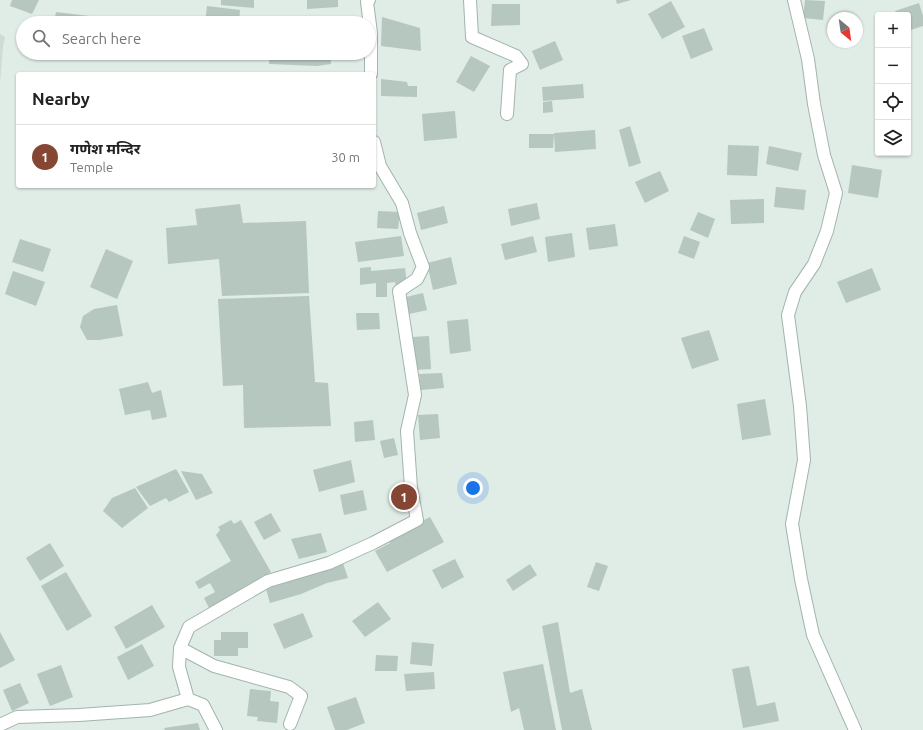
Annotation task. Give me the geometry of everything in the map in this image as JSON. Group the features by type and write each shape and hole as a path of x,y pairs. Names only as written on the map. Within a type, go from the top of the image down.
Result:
{"street":[{"path":"369,0 369,16"},
{"path":"470,0 472,37 516,56 522,64 510,70 507,114"},
{"path":"794,0 808,59 814,104 824,155 836,193 827,231 814,264 795,292 788,315 800,406 804,460 792,524 801,579 813,635 855,730"},
{"path":"371,60 371,72"},
{"path":"188,699 179,667 180,648 189,627 268,581 329,563 373,543 417,520 411,488 408,431 415,394 399,291 417,279 423,267 410,233 402,203 380,166 376,150"},
{"path":"180,648 214,666 288,687 301,696 290,724"},
{"path":"0,725 17,717 79,715 150,710 188,699 203,705 216,730"}],"shaded area":[{"path":"0,34 5,37 0,83"}],"building":[{"path":"12,0 39,0 32,14 10,6"},
{"path":"221,0 254,0 254,8 221,5"},
{"path":"307,0 338,0 338,7 307,9"},
{"path":"616,0 631,0 617,4"},
{"path":"805,0 825,1 823,20 803,18"},
{"path":"671,1 685,27 662,39 648,14"},
{"path":"919,3 923,16 923,26 911,30 911,12 895,11"},
{"path":"492,4 520,4 520,25 491,26"},
{"path":"207,6 240,10 240,16 206,16"},
{"path":"56,12 89,16 55,16"},
{"path":"382,17 420,28 421,51 381,46"},
{"path":"704,28 713,50 691,59 682,36"},
{"path":"555,41 563,60 540,70 532,51"},
{"path":"471,56 490,66 474,92 456,82"},
{"path":"269,60 331,60 331,64 317,66 269,64"},
{"path":"381,79 407,82 408,86 417,86 417,97 381,96"},
{"path":"583,84 584,98 543,101 542,87"},
{"path":"552,101 553,112 543,113 543,102"},
{"path":"455,111 457,138 424,141 422,114"},
{"path":"630,126 641,163 629,167 619,130"},
{"path":"595,130 596,149 555,152 554,133"},
{"path":"529,134 554,134 553,148 529,148"},
{"path":"728,145 759,146 757,176 727,175"},
{"path":"769,146 802,153 798,171 766,164"},
{"path":"852,165 882,170 878,198 848,193"},
{"path":"660,171 669,191 645,203 635,182"},
{"path":"776,187 806,190 804,210 774,207"},
{"path":"764,199 764,223 731,224 730,200"},
{"path":"537,203 540,219 511,226 508,209"},
{"path":"240,204 243,223 306,221 309,293 222,296 219,259 168,264 166,228 197,225 195,209"},
{"path":"444,206 448,223 421,230 417,213"},
{"path":"378,211 400,212 398,229 377,228"},
{"path":"698,212 715,219 708,238 690,230"},
{"path":"615,224 618,246 589,250 586,228"},
{"path":"572,233 575,257 548,262 545,237"},
{"path":"401,236 404,256 358,262 355,242"},
{"path":"533,236 537,252 505,260 501,244"},
{"path":"684,236 700,242 694,259 678,253"},
{"path":"20,239 51,249 43,272 12,262"},
{"path":"106,249 133,261 117,299 90,287"},
{"path":"451,257 457,284 433,290 427,263"},
{"path":"371,267 371,271 405,268 407,285 396,286 395,282 387,283 387,297 376,297 376,283 360,285 360,268"},
{"path":"872,268 881,290 846,303 837,282"},
{"path":"13,271 45,282 36,306 5,294"},
{"path":"423,293 427,310 409,314 406,297"},
{"path":"309,296 315,382 328,383 331,426 244,428 243,385 223,386 218,299"},
{"path":"117,305 123,336 99,340 87,340 80,327 83,316 94,309"},
{"path":"356,313 379,313 380,329 357,330"},
{"path":"468,319 471,351 450,354 447,321"},
{"path":"709,330 719,360 692,369 681,338"},
{"path":"429,336 431,369 415,370 412,337"},
{"path":"442,373 444,388 421,390 419,374"},
{"path":"148,382 152,393 161,390 167,417 152,420 150,410 125,415 119,389"},
{"path":"765,399 771,435 742,440 737,404"},
{"path":"438,414 440,438 420,440 418,415"},
{"path":"373,420 375,440 355,442 354,422"},
{"path":"394,438 398,455 384,458 380,441"},
{"path":"351,460 355,482 319,492 313,470"},
{"path":"176,469 189,492 169,502 166,498 150,506 136,487"},
{"path":"181,471 202,474 213,493 196,500"},
{"path":"135,488 148,508 122,528 103,511 112,498"},
{"path":"363,490 367,510 344,515 340,495"},
{"path":"271,513 281,531 264,540 254,522"},
{"path":"430,517 444,542 387,572 375,551 390,543 387,539"},
{"path":"231,520 234,524 241,520 271,572 209,608 204,598 215,592 210,583 199,589 195,582 231,561 216,535 220,530 218,527"},
{"path":"321,533 327,552 299,559 291,539"},
{"path":"50,543 64,566 40,581 26,558"},
{"path":"455,559 464,577 442,589 432,570"},
{"path":"596,562 608,566 599,591 587,587"},
{"path":"343,563 348,578 327,583 301,594 270,603 266,589 297,579 321,567"},
{"path":"530,564 537,575 513,591 506,580"},
{"path":"66,572 92,616 67,631 41,586"},
{"path":"378,602 391,619 365,637 352,621"},
{"path":"152,605 165,627 126,649 114,627"},
{"path":"303,613 313,637 284,649 273,624"},
{"path":"558,622 570,693 582,689 592,730 562,730 542,626"},
{"path":"0,632 15,660 0,668"},
{"path":"221,632 248,632 248,648 238,648 238,656 214,656 214,640 221,640"},
{"path":"412,642 434,644 432,666 410,664"},
{"path":"142,644 154,666 128,680 117,657"},
{"path":"376,655 398,656 397,671 375,671"},
{"path":"543,664 556,730 524,730 519,708 511,712 503,672"},
{"path":"61,665 73,697 50,706 37,674"},
{"path":"749,666 757,706 775,702 779,721 743,728 732,669"},
{"path":"434,672 435,689 406,691 404,674"},
{"path":"20,683 29,703 12,711 3,690"},
{"path":"250,689 271,691 270,701 279,702 277,723 257,721 258,717 247,716"},
{"path":"356,697 365,723 347,730 335,730 327,707"},
{"path":"198,723 200,730 165,730 164,728"}],"place":[{"name":"गणेश मन्दिर","path":"404,497"}]}
